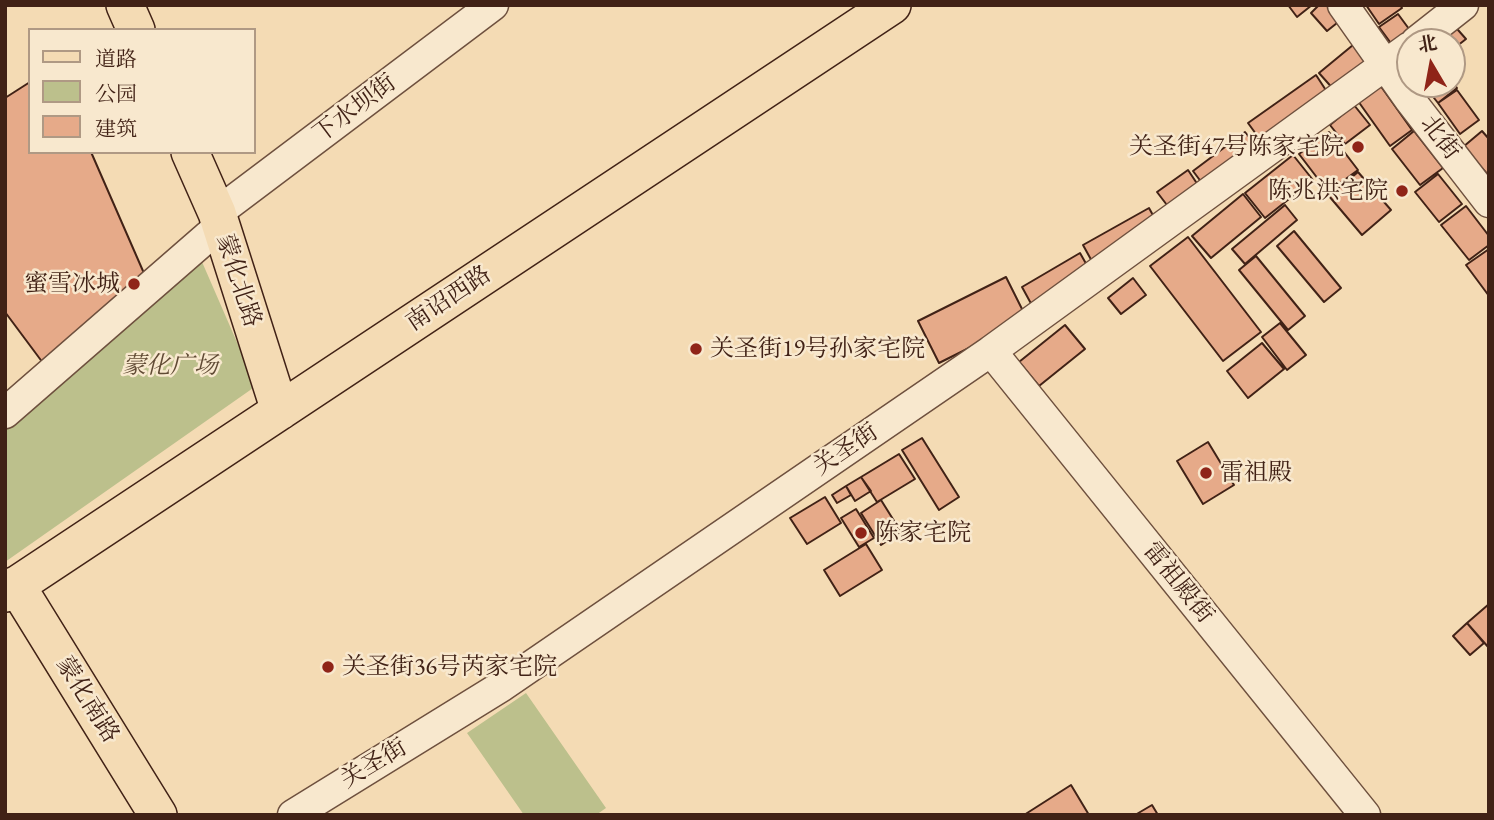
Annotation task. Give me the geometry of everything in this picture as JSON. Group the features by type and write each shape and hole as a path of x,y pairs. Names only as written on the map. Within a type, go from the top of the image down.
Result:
{"main road":[{"path":"125,5 135,28"},
{"name":"南诏西路","path":"11,589 892,5"},
{"name":"蒙化北路","path":"191,154 219,219 279,411"},
{"name":"蒙化南路","path":"11,589 158,815"}],"street":[{"name":"下水坝街","path":"5,414 219,219 494,5"},
{"name":"北街","path":"1343,5 1489,202"},
{"path":"1434,28 1463,5"},
{"name":"关圣街","path":"293,815 502,686 990,351 1396,58"},
{"name":"雷祖殿街","path":"990,351 1365,815"}],"green space":[{"name":"蒙化广场","path":"199,255 256,386 5,562 5,424"},
{"path":"526,693 606,808 596,815 524,815 467,733"}],"building":[{"path":"1288,5 1312,5 1297,17"},
{"path":"1319,5 1330,5 1342,19 1327,31 1311,13"},
{"path":"1366,5 1400,5 1402,8 1379,24"},
{"path":"1398,14 1408,28 1396,28 1396,44 1393,46 1379,27"},
{"path":"1451,22 1456,28 1444,28"},
{"path":"1353,45 1368,63 1335,91 1319,73"},
{"path":"1316,75 1331,98 1264,145 1248,123"},
{"path":"28,83 28,154 92,154 150,287 46,367 5,312 5,98"},
{"path":"1380,85 1412,130 1390,146 1358,101"},
{"path":"1445,98 1463,98 1479,120 1460,134 1438,103"},
{"path":"1354,105 1370,125 1345,144 1330,125"},
{"path":"1414,131 1443,168 1420,185 1392,149"},
{"path":"1482,131 1489,139 1489,176 1463,147"},
{"path":"1245,132 1261,152 1208,191 1193,171"},
{"path":"1329,132 1358,170 1328,192 1299,154"},
{"path":"1293,155 1313,180 1265,218 1245,193"},
{"path":"1188,170 1200,188 1170,209 1157,192"},
{"path":"1358,172 1391,210 1362,235 1329,196"},
{"path":"1438,174 1462,204 1439,222 1415,192"},
{"path":"1243,194 1261,217 1211,258 1192,236"},
{"path":"1285,205 1297,220 1245,264 1232,249"},
{"path":"1466,206 1489,236 1489,245 1469,260 1441,225"},
{"path":"1149,208 1160,228 1094,265 1083,245"},
{"path":"1294,231 1341,288 1324,302 1277,246"},
{"path":"1188,237 1261,332 1223,361 1150,266"},
{"path":"1489,249 1489,296 1466,265"},
{"path":"1080,253 1093,276 1034,309 1022,287"},
{"path":"1256,256 1305,316 1288,330 1239,270"},
{"path":"1006,277 1027,319 939,363 918,321"},
{"path":"1133,278 1146,295 1121,314 1108,298"},
{"path":"1280,323 1306,355 1287,370 1262,337"},
{"path":"1065,325 1085,349 1039,386 1019,362"},
{"path":"1262,343 1284,369 1248,398 1227,371"},
{"path":"922,438 959,497 939,510 902,450"},
{"name":"雷祖殿","path":"1208,442 1234,485 1203,504 1177,461"},
{"path":"899,454 915,479 877,502 861,477"},
{"path":"861,477 871,491 855,501 846,486"},
{"path":"846,486 851,495 837,503 832,495"},
{"path":"825,497 841,523 807,544 790,518"},
{"path":"881,500 901,532 881,545 861,513"},
{"path":"856,509 874,538 859,547 841,518"},
{"path":"866,544 882,570 840,596 824,570"},
{"path":"1489,604 1489,648 1467,623"},
{"path":"1467,623 1484,643 1470,655 1453,636"},
{"path":"1071,785 1089,815 1024,815"},
{"path":"1152,805 1158,815 1135,815"}],"place":[{"name":"关圣街47号陈家宅院","path":"1358,147"},
{"name":"陈兆洪宅院","path":"1402,191"},
{"name":"蜜雪冰城","path":"134,284"},
{"name":"关圣街19号孙家宅院","path":"696,349"},
{"name":"雷祖殿","path":"1206,473"},
{"name":"陈家宅院","path":"861,533"},
{"name":"关圣街36号芮家宅院","path":"328,667"}]}
